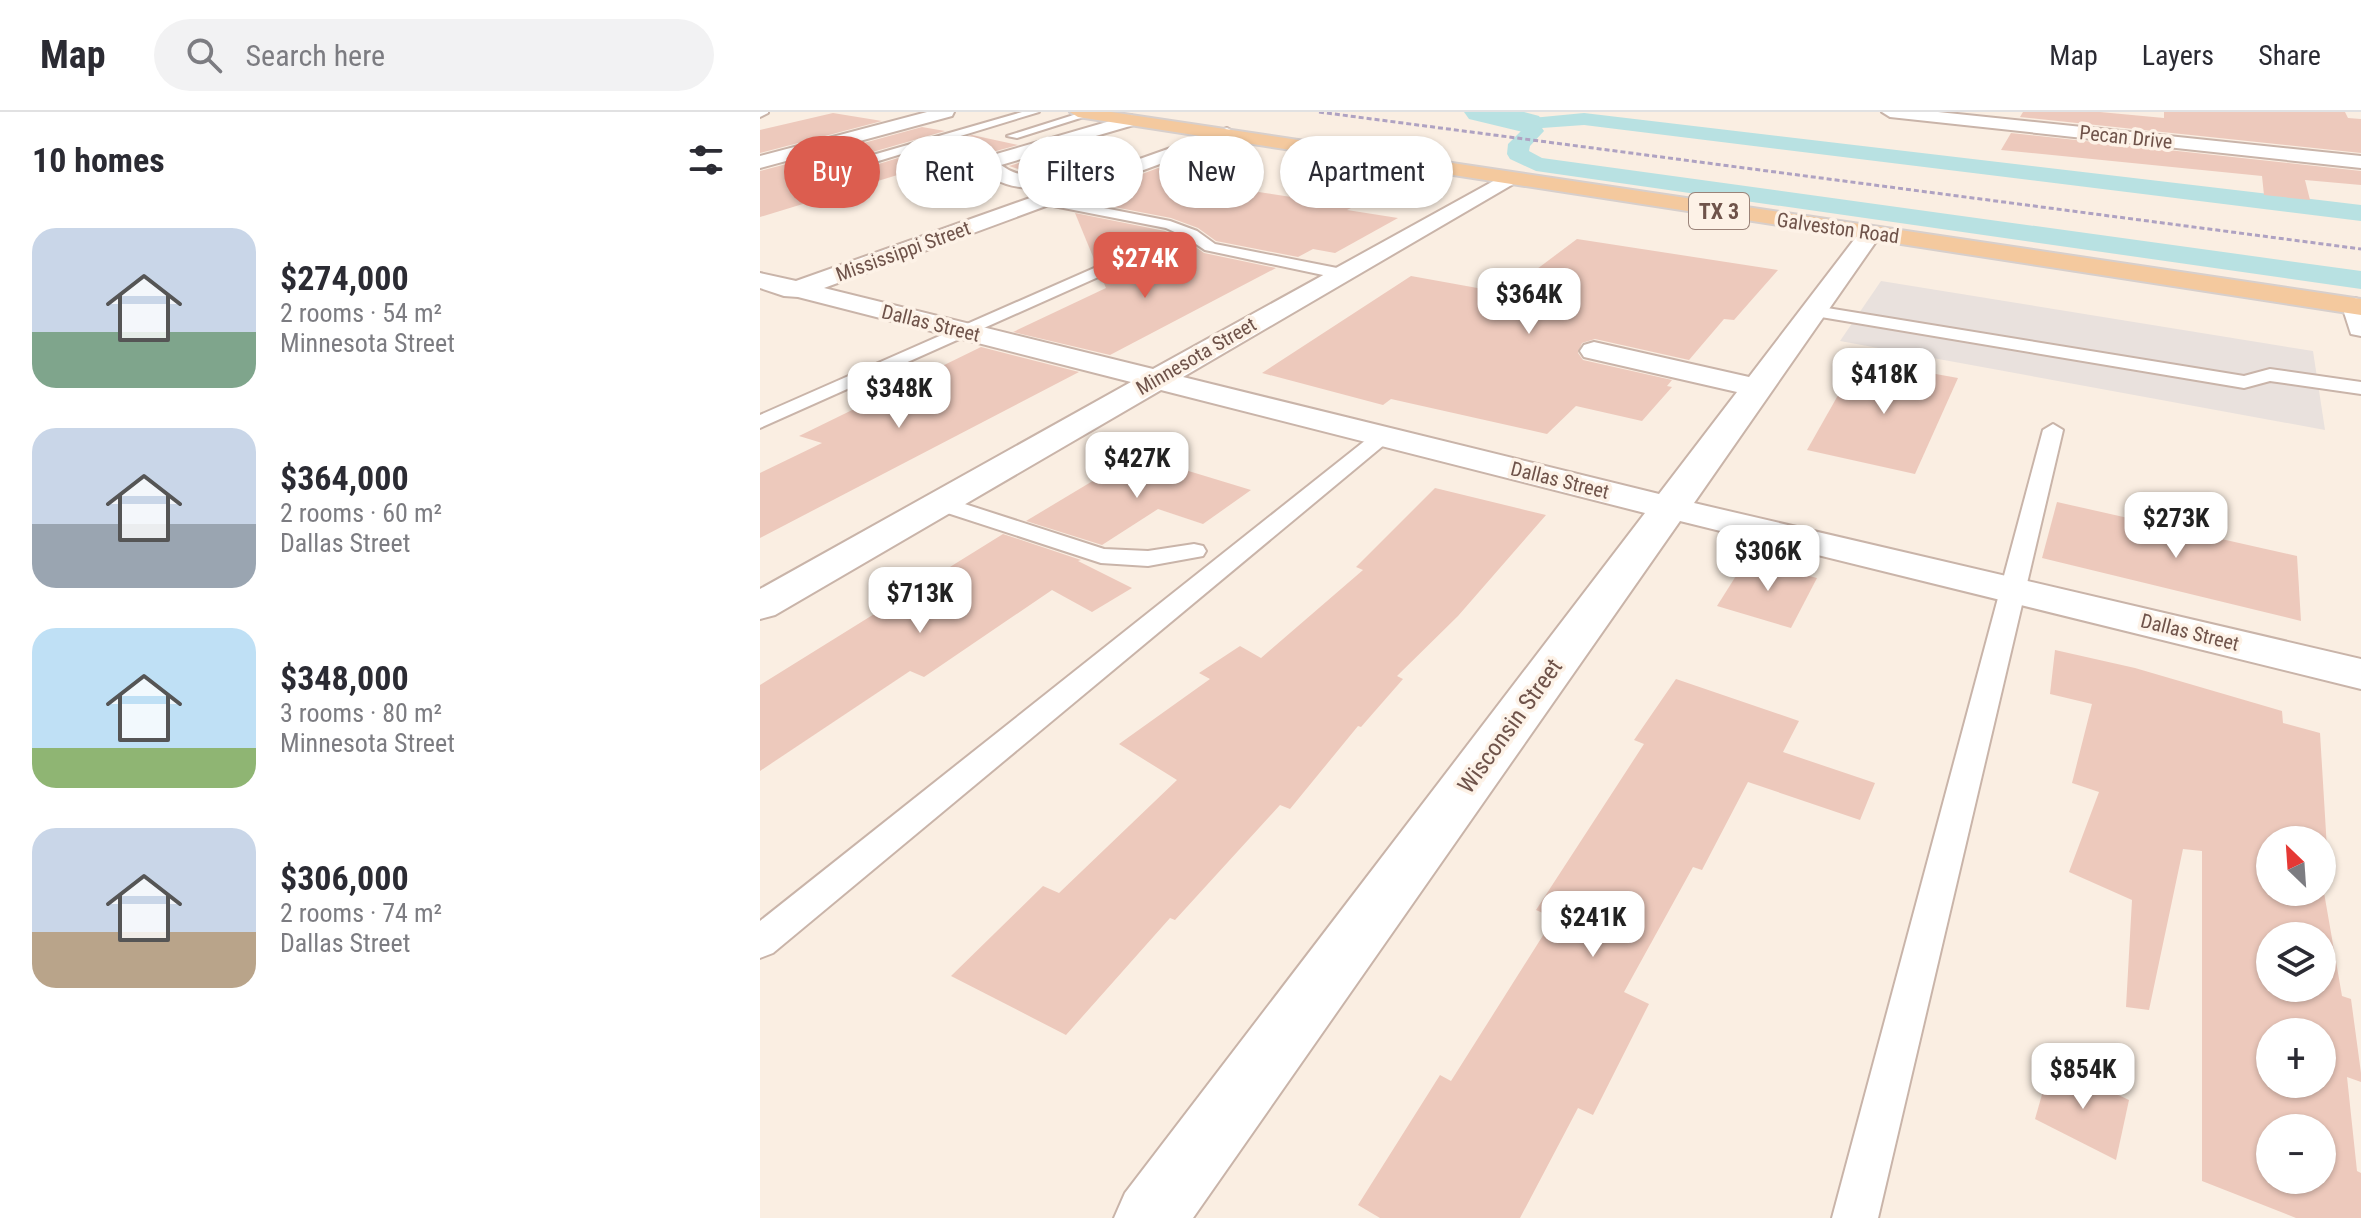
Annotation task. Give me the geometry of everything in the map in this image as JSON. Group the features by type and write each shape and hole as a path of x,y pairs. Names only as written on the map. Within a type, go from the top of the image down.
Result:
{"main road":[{"name":"Galveston Road","path":"1083,113 1871,233 2359,313"}],"street":[{"path":"856,136 946,112"},
{"name":"Pecan Drive","path":"1890,112 2361,162"},
{"path":"1077,136 1131,120"},
{"name":"Mississippi Street","path":"1144,164 1227,133"},
{"path":"1018,154 986,163 997,175 1018,179"},
{"path":"760,162 784,155"},
{"name":"Minnesota Street","path":"760,606 1508,179"},
{"name":"Mississippi Street","path":"760,303 1021,208"},
{"name":"Wisconsin Street","path":"1150,1218 1871,233"},
{"name":"Dallas Street","path":"760,280 1670,508 2361,674"},
{"path":"1594,351 1758,388"}],"lane":[{"path":"880,145 997,112"},
{"path":"880,157 1034,112"},
{"path":"1010,137 1083,113"},
{"path":"1084,208 1170,225 1192,234 1210,247 1342,274"},
{"path":"760,422 1147,250 1192,234"},
{"path":"1815,311 2244,382 2270,375 2361,388"},
{"path":"1855,1218 2053,430"},
{"path":"760,942 1383,436"},
{"path":"940,503 1101,556 1129,560 1159,559 1194,551"}],"shaded area":[{"path":"1881,281 2313,351 2325,430 1840,341"}],"building":[{"path":"2023,112 2100,112 2164,118 2164,112 2345,112 2348,118 2361,119 2361,153 2020,117"},
{"path":"833,113 882,121 825,136 784,136 784,147 760,153 760,130"},
{"path":"922,127 945,131 928,136 896,136 896,145 880,150 880,138"},
{"path":"2011,133 2361,171 2361,185 2305,180 2310,200 2264,195 2262,176 2001,150"},
{"path":"1002,142 1018,145 1002,149"},
{"path":"896,159 896,175 880,180 880,164"},
{"path":"784,165 784,208 789,208 760,217 760,171"},
{"path":"1159,168 1159,208 1264,208 1264,193 1280,196 1280,208 1351,208 1347,210 1398,218 1335,253 1313,249 1298,257 1216,241 1198,228 1171,218 1119,208 1143,208 1143,174"},
{"path":"1075,213 1165,231 1171,234 1096,264"},
{"path":"1577,239 1778,270 1734,320 1724,319 1689,360 1595,339 1582,343 1578,353 1583,360 1672,380 1667,386 1672,387 1642,421 1576,406 1547,434 1391,399 1383,405 1262,373 1411,276 1505,293"},
{"path":"1190,243 1204,253 1276,268 1110,355 1013,332 1106,288 1102,279"},
{"path":"981,347 1079,372 760,538 760,473 822,443 799,436"},
{"path":"1858,360 1958,378 1915,474 1807,450"},
{"path":"1136,455 1251,490 1203,524 1158,509 1102,545 1026,521"},
{"path":"1435,488 1546,515 1458,616 1397,676 1403,679 1361,727 1358,726 1290,809 1280,805 1175,920 1170,918 1066,1035 951,976 1043,886 1059,893 1177,780 1119,744 1210,679 1199,673 1240,646 1261,658 1363,570 1356,567"},
{"path":"2057,502 2297,556 2301,621 2042,558"},
{"path":"1003,534 1081,560 1078,561 1132,588 1092,612 1052,590 924,677 910,671 760,771 760,685"},
{"path":"1746,560 1817,578 1791,628 1717,606"},
{"path":"2055,650 2135,668 2282,711 2283,723 2320,733 2326,826 2256,826 2256,906 2326,906 2329,922 2256,922 2256,1002 2336,1002 2336,962 2342,996 2351,999 2361,1073 2361,1082 2347,1077 2357,1171 2361,1173 2361,1218 2296,1218 2202,1181 2202,851 2183,849 2149,1010 2126,1007 2132,900 2069,872 2099,792 2072,783 2092,704 2050,694"},
{"path":"1676,679 1799,721 1783,752 1875,783 1860,820 1748,782 1702,870 1693,867 1624,992 1649,1004 1593,1115 1578,1108 1520,1218 1380,1218 1358,1205 1440,1075 1451,1081 1554,918 1536,910 1644,744 1634,740"},
{"path":"2051,1063 2129,1100 2116,1160 2035,1119"}],"waterway":[{"path":"1481,112 1527,123"},
{"path":"2361,213 1584,119 1527,123 1534,131 1519,144 1518,154 1536,164 2361,280"}],"railway":[{"path":"1319,112 2361,249"}]}
